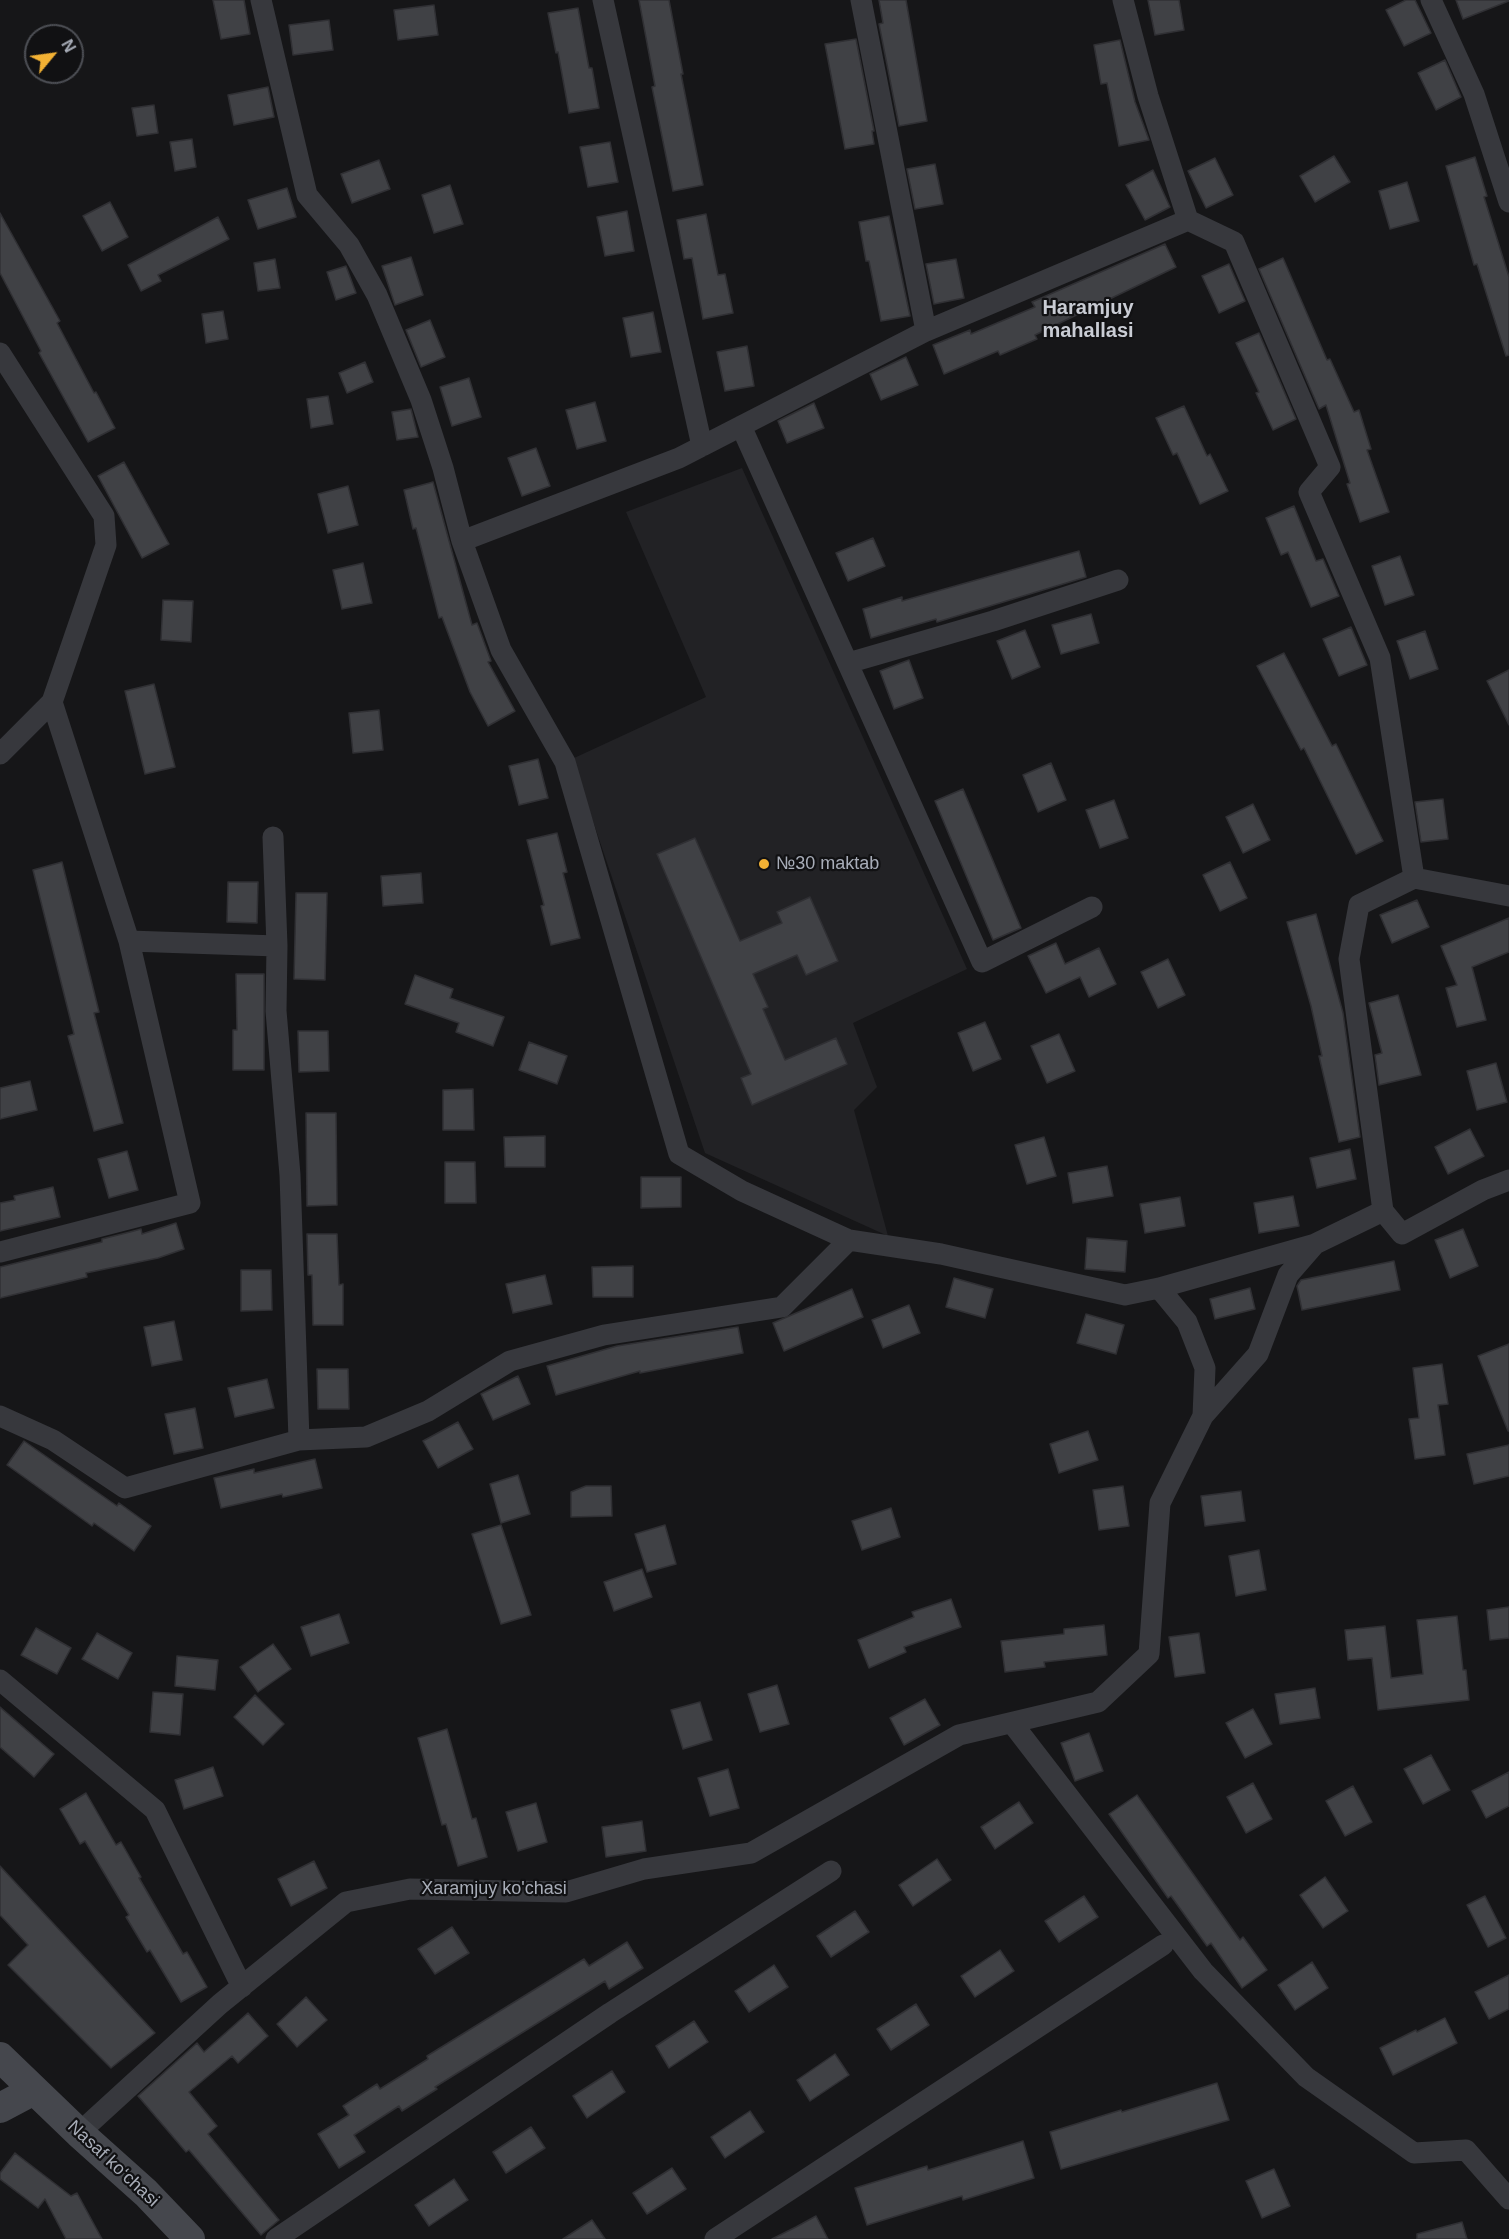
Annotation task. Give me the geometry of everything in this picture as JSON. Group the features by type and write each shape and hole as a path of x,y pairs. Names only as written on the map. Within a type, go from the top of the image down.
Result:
{"main road":[{"name":"Nasaf ko‘chasi","path":"0,2057 146,2193 190,2239"},
{"path":"0,2097 34,2090"},
{"path":"0,2108 34,2090"}],"street":[{"path":"261,0 307,195 349,245 377,295 421,400 443,468 462,542 501,650 565,762 679,1154 742,1191 849,1240 941,1254 1125,1295 1159,1288 1315,1244 1383,1211"},
{"path":"603,0 702,446"},
{"path":"861,0 927,331"},
{"path":"1123,0 1148,96 1188,220 1234,242 1330,467 1309,492 1380,658 1414,878"},
{"path":"1431,0 1474,94 1509,202"},
{"path":"462,542 679,458 927,331 1188,220"},
{"path":"0,353 104,516 106,545 52,702 0,754"},
{"path":"741,426 982,962 1092,907"},
{"path":"848,663 993,621 1118,580"},
{"path":"0,1252 190,1203 129,942 52,702"},
{"path":"273,837 277,946 276,1011 290,1175 299,1440"},
{"path":"1509,896 1414,878 1359,905 1349,959 1383,1211 1402,1234 1483,1190 1509,1180"},
{"path":"129,942 277,946"},
{"path":"0,1416 53,1440 125,1488 299,1440 366,1437 428,1411 510,1361 604,1335 782,1307 849,1240"},
{"path":"1203,1416 1258,1354 1288,1275 1315,1244"},
{"path":"1159,1288 1187,1322 1205,1368 1203,1416"},
{"name":"Xaramjuy ko'chasi","path":"79,2133 220,2004 346,1902 410,1889 566,1892 644,1869 751,1853 959,1736 1098,1702 1149,1653 1160,1503 1203,1416"},
{"path":"0,1680 155,1810 242,1987"},
{"path":"1012,1723 1203,1971 1306,2077 1414,2153 1466,2150 1509,2199"},
{"path":"276,2239 610,2013 831,1871"},
{"path":"715,2239 1163,1945"}],"shaded area":[{"name":"№30 maktab","path":"742,468 967,969 853,1023 877,1087 854,1110 888,1236 705,1153 572,759 706,697 626,512"}],"building":[{"path":"213,0 244,0 250,34 221,39"},
{"path":"639,0 669,0 703,185 673,191 652,87 655,86"},
{"path":"879,0 906,0 927,121 899,126 879,24 883,23"},
{"path":"1148,0 1179,0 1184,30 1155,35"},
{"path":"1406,0 1415,0 1431,33 1404,46 1386,10"},
{"path":"1456,0 1509,0 1509,1 1463,19"},
{"path":"434,5 438,35 398,40 394,10"},
{"path":"578,8 599,108 569,113 548,13"},
{"path":"329,20 333,50 293,55 289,25"},
{"path":"856,39 874,131 872,131 874,144 845,149 825,44"},
{"path":"1120,40 1135,102 1149,140 1119,146 1107,83 1101,84 1094,45"},
{"path":"1445,60 1461,97 1436,110 1418,73"},
{"path":"268,87 274,117 234,125 228,95"},
{"path":"154,105 158,133 137,136 132,108"},
{"path":"192,139 196,167 175,171 170,142"},
{"path":"610,142 618,182 588,187 580,147"},
{"path":"1334,156 1350,182 1315,202 1300,176"},
{"path":"1475,157 1487,196 1484,197 1509,277 1509,355 1506,356 1477,264 1474,265 1446,166"},
{"path":"1215,158 1233,195 1206,208 1188,171"},
{"path":"379,160 390,189 352,203 341,174"},
{"path":"935,164 943,204 915,209 907,169"},
{"path":"1153,170 1170,207 1145,220 1126,185"},
{"path":"1407,182 1419,221 1390,229 1379,191"},
{"path":"450,185 463,224 434,233 422,195"},
{"path":"287,188 296,217 258,229 248,200"},
{"path":"110,202 128,237 102,251 83,216"},
{"path":"627,211 634,251 605,256 597,217"},
{"path":"0,213 60,321 57,323 94,393 96,392 115,428 88,442 39,353 41,351 0,273"},
{"path":"706,214 718,275 725,274 733,313 703,319 692,258 684,259 677,220"},
{"path":"889,216 910,316 881,321 859,222"},
{"path":"218,217 229,239 158,275 161,281 141,291 128,265"},
{"path":"1165,244 1176,267 1035,335 1037,339 1000,355 998,351 944,374 933,345 970,330 971,334 1035,307 1032,302"},
{"path":"411,257 423,295 395,305 382,266"},
{"path":"1283,258 1327,360 1330,359 1354,412 1359,410 1371,449 1367,450 1389,512 1360,522 1347,484 1350,483 1326,405 1319,409 1259,269"},
{"path":"275,259 280,288 258,291 254,263"},
{"path":"956,259 964,298 934,304 926,264"},
{"path":"1229,264 1245,301 1219,313 1202,276"},
{"path":"346,266 356,293 336,300 327,272"},
{"path":"223,311 228,339 206,343 202,314"},
{"path":"653,312 661,352 631,357 623,318"},
{"path":"430,320 445,357 421,367 406,330"},
{"path":"1259,333 1296,419 1273,430 1256,393 1259,392 1236,343"},
{"path":"747,346 754,386 725,391 717,352"},
{"path":"906,357 918,385 881,400 870,374"},
{"path":"365,362 373,382 347,393 339,373"},
{"path":"469,378 481,417 452,426 440,387"},
{"path":"328,396 333,424 311,428 307,399"},
{"path":"595,402 606,441 577,449 566,410"},
{"path":"814,403 824,428 787,443 778,421"},
{"path":"1184,406 1207,456 1210,454 1228,491 1200,504 1177,453 1173,455 1156,418"},
{"path":"411,409 418,437 397,440 392,412"},
{"path":"536,448 550,486 522,496 508,458"},
{"path":"124,462 169,544 142,558 98,476"},
{"path":"433,482 472,625 477,623 491,661 488,662 515,711 488,726 470,692 442,617 439,618 404,490"},
{"path":"348,486 358,525 328,533 318,494"},
{"path":"1294,506 1316,561 1323,559 1339,596 1311,607 1288,552 1281,555 1266,518"},
{"path":"873,538 885,566 848,581 836,553"},
{"path":"1079,551 1086,577 937,622 936,619 871,638 863,609 902,597 902,601"},
{"path":"1400,556 1414,595 1385,605 1372,566"},
{"path":"363,563 372,603 342,609 333,570"},
{"path":"163,600 193,601 191,642 161,640"},
{"path":"1091,614 1099,643 1061,654 1052,625"},
{"path":"1351,627 1367,665 1339,676 1323,639"},
{"path":"1025,630 1040,667 1012,679 997,641"},
{"path":"1425,631 1438,669 1410,679 1397,641"},
{"path":"1284,653 1332,746 1336,744 1383,841 1356,854 1304,748 1301,750 1257,666"},
{"path":"909,660 923,698 894,709 880,671"},
{"path":"1509,670 1509,725 1487,681"},
{"path":"154,684 175,767 145,774 125,691"},
{"path":"379,710 383,750 353,753 349,713"},
{"path":"538,759 548,798 519,805 509,766"},
{"path":"1051,763 1066,800 1038,812 1023,775"},
{"path":"963,789 1021,928 993,940 935,801"},
{"path":"1443,799 1448,839 1421,842 1415,802"},
{"path":"1114,800 1128,838 1100,848 1086,810"},
{"path":"1253,804 1270,840 1243,853 1226,817"},
{"path":"557,833 567,872 563,873 580,938 551,945 541,906 544,905 527,840"},
{"path":"695,838 740,941 782,923 777,912 810,897 838,961 806,975 797,955 753,974 768,1007 763,1009 785,1060 836,1038 847,1064 752,1105 741,1078 751,1074 657,854"},
{"path":"62,862 99,1012 94,1013 123,1123 94,1131 68,1036 74,1034 33,870"},
{"path":"1230,862 1247,898 1220,911 1203,875"},
{"path":"421,873 423,903 383,906 381,876"},
{"path":"228,882 258,882 257,923 227,922"},
{"path":"296,893 327,893 325,980 294,979"},
{"path":"1417,900 1429,927 1392,943 1380,915"},
{"path":"1316,914 1343,1013 1360,1137 1339,1142 1319,1056 1322,1056 1311,1006 1287,922"},
{"path":"1509,918 1509,952 1472,967 1486,1020 1457,1027 1446,988 1457,985 1441,946"},
{"path":"1056,943 1065,964 1099,948 1116,984 1089,997 1080,977 1046,993 1028,956"},
{"path":"1168,959 1185,995 1158,1008 1141,972"},
{"path":"236,974 264,974 264,1070 233,1070 233,1030 237,1030"},
{"path":"415,975 453,989 450,998 504,1017 493,1046 456,1032 459,1023 405,1004"},
{"path":"1398,995 1421,1075 1379,1085 1375,1055 1382,1053 1369,1003"},
{"path":"985,1022 1001,1059 973,1071 958,1033"},
{"path":"298,1031 328,1031 329,1071 299,1072"},
{"path":"1059,1034 1075,1071 1047,1083 1031,1046"},
{"path":"529,1042 567,1056 557,1084 519,1070"},
{"path":"1496,1063 1507,1102 1477,1110 1467,1071"},
{"path":"30,1081 37,1110 0,1119 0,1088"},
{"path":"473,1089 474,1130 443,1130 443,1090"},
{"path":"306,1113 336,1113 337,1205 307,1206"},
{"path":"1470,1129 1484,1156 1448,1174 1435,1147"},
{"path":"545,1136 545,1167 505,1167 504,1137"},
{"path":"1044,1137 1056,1176 1027,1184 1015,1145"},
{"path":"1350,1149 1356,1179 1317,1188 1310,1158"},
{"path":"127,1151 138,1190 109,1198 98,1159"},
{"path":"445,1162 475,1162 476,1203 445,1203"},
{"path":"1107,1166 1113,1196 1073,1203 1068,1173"},
{"path":"641,1177 681,1177 681,1207 641,1208"},
{"path":"53,1187 60,1217 0,1231 0,1203 15,1200 14,1196"},
{"path":"1293,1196 1299,1226 1259,1233 1254,1203"},
{"path":"1180,1197 1185,1226 1145,1233 1140,1204"},
{"path":"176,1223 184,1249 158,1258 86,1273 87,1277 0,1298 0,1267 102,1242 102,1239 141,1229 142,1234"},
{"path":"1463,1229 1478,1266 1450,1278 1435,1240"},
{"path":"307,1234 337,1234 339,1285 343,1284 343,1325 313,1325 312,1275 308,1275"},
{"path":"1087,1238 1127,1241 1125,1272 1085,1269"},
{"path":"1394,1261 1400,1290 1302,1310 1297,1286 1301,1280"},
{"path":"633,1266 633,1297 593,1297 592,1267"},
{"path":"241,1270 271,1270 272,1310 241,1311"},
{"path":"545,1275 552,1304 513,1313 506,1284"},
{"path":"954,1278 993,1289 985,1318 946,1307"},
{"path":"1250,1288 1255,1309 1215,1319 1210,1299"},
{"path":"852,1289 863,1317 784,1351 773,1323"},
{"path":"909,1305 920,1333 883,1348 872,1320"},
{"path":"1086,1314 1124,1325 1116,1354 1077,1343"},
{"path":"174,1321 182,1360 152,1366 144,1327"},
{"path":"738,1327 743,1353 640,1373 640,1371 556,1395 547,1366 617,1346"},
{"path":"1509,1344 1509,1431 1508,1431 1478,1356"},
{"path":"1442,1364 1448,1404 1438,1405 1445,1455 1415,1459 1409,1419 1419,1418 1413,1368"},
{"path":"317,1369 348,1369 349,1409 318,1409"},
{"path":"518,1376 530,1404 493,1420 481,1394"},
{"path":"267,1379 274,1408 235,1417 228,1388"},
{"path":"195,1408 203,1448 174,1454 165,1414"},
{"path":"458,1422 473,1449 438,1468 423,1441"},
{"path":"1088,1431 1098,1460 1059,1473 1050,1444"},
{"path":"24,1441 117,1506 119,1503 151,1526 134,1551 94,1523 92,1526 7,1465"},
{"path":"1509,1445 1509,1476 1474,1484 1467,1454"},
{"path":"315,1459 322,1488 283,1497 282,1494 221,1508 214,1478 254,1469 254,1473"},
{"path":"518,1475 530,1514 501,1523 490,1484"},
{"path":"586,1486 611,1486 612,1516 571,1517 571,1492"},
{"path":"1123,1486 1129,1526 1099,1530 1093,1490"},
{"path":"1241,1491 1245,1521 1205,1526 1201,1496"},
{"path":"891,1508 900,1537 862,1550 852,1521"},
{"path":"501,1525 531,1615 501,1624 472,1534"},
{"path":"665,1525 676,1564 647,1572 635,1534"},
{"path":"1259,1550 1266,1590 1236,1596 1229,1556"},
{"path":"642,1569 652,1597 614,1611 604,1582"},
{"path":"951,1599 961,1627 904,1647 906,1652 869,1668 858,1640 914,1617 912,1612"},
{"path":"1509,1607 1509,1638 1490,1640 1487,1610"},
{"path":"339,1614 349,1643 311,1656 301,1627"},
{"path":"1457,1616 1469,1700 1378,1710 1372,1658 1348,1660 1345,1630 1385,1626 1391,1678 1423,1674 1417,1620"},
{"path":"1104,1625 1107,1655 1044,1662 1045,1667 1005,1672 1001,1641 1064,1634 1064,1629"},
{"path":"36,1628 71,1648 57,1674 21,1655"},
{"path":"97,1633 132,1653 118,1679 82,1659"},
{"path":"1199,1633 1205,1673 1175,1677 1169,1637"},
{"path":"273,1644 291,1669 258,1692 240,1667"},
{"path":"177,1656 218,1660 215,1690 175,1686"},
{"path":"777,1685 789,1724 760,1732 748,1694"},
{"path":"1315,1688 1320,1718 1280,1724 1275,1694"},
{"path":"153,1692 183,1694 180,1735 150,1732"},
{"path":"255,1695 284,1724 263,1745 234,1717"},
{"path":"925,1699 940,1725 904,1745 890,1718"},
{"path":"700,1702 712,1740 683,1749 671,1710"},
{"path":"0,1707 54,1754 34,1777 0,1747"},
{"path":"1253,1709 1272,1744 1245,1758 1226,1723"},
{"path":"447,1729 472,1819 476,1818 487,1857 458,1866 446,1824 442,1825 418,1738"},
{"path":"1089,1733 1103,1771 1075,1781 1061,1743"},
{"path":"1431,1755 1450,1790 1423,1804 1404,1769"},
{"path":"213,1767 223,1796 184,1809 175,1780"},
{"path":"728,1769 739,1808 710,1816 698,1778"},
{"path":"1509,1772 1509,1806 1486,1818 1472,1791"},
{"path":"1253,1783 1272,1819 1246,1833 1227,1797"},
{"path":"1353,1786 1372,1822 1345,1836 1326,1801"},
{"path":"86,1793 116,1845 121,1842 183,1954 187,1952 207,1987 181,2002 150,1950 147,1952 126,1917 129,1915 85,1841 80,1844 60,1809"},
{"path":"1137,1795 1240,1940 1243,1937 1267,1970 1242,1988 1211,1943 1207,1946 1171,1896 1168,1898 1109,1814"},
{"path":"1019,1802 1033,1823 995,1849 981,1827"},
{"path":"536,1803 547,1842 518,1851 506,1812"},
{"path":"642,1821 646,1851 606,1857 602,1827"},
{"path":"937,1859 951,1880 913,1906 899,1885"},
{"path":"314,1861 327,1888 291,1906 278,1879"},
{"path":"0,1866 155,2033 111,2068 8,1965 28,1945 0,1915"},
{"path":"1325,1877 1348,1911 1323,1928 1300,1895"},
{"path":"1084,1896 1098,1917 1059,1942 1045,1921"},
{"path":"1485,1896 1506,1938 1488,1947 1467,1905"},
{"path":"855,1911 869,1932 831,1957 817,1936"},
{"path":"452,1927 469,1953 435,1974 418,1949"},
{"path":"627,1942 643,1968 609,1989 605,1981 435,2087 437,2089 402,2111 399,2106 354,2135 365,2152 339,2168 318,2134 349,2115 343,2106 377,2084 380,2089 428,2059 427,2056 584,1959 589,1966"},
{"path":"1000,1950 1014,1971 975,1997 961,1976"},
{"path":"1312,1962 1328,1988 1295,2010 1278,1985"},
{"path":"774,1965 788,1987 749,2012 735,1991"},
{"path":"1509,1975 1509,2009 1489,2019 1475,1992"},
{"path":"306,1997 327,2020 297,2047 277,2024"},
{"path":"916,2004 929,2025 891,2050 877,2029"},
{"path":"248,2013 268,2036 238,2063 232,2056 189,2092 217,2126 208,2134 279,2220 261,2235 189,2150 186,2152 138,2096 197,2043 204,2052"},
{"path":"1445,2018 1457,2043 1393,2075 1380,2048"},
{"path":"694,2021 708,2042 669,2068 656,2046"},
{"path":"835,2054 849,2075 810,2101 797,2080"},
{"path":"612,2071 625,2092 587,2118 573,2096"},
{"path":"1217,2083 1229,2120 1061,2169 1050,2132"},
{"path":"750,2111 764,2132 725,2158 711,2137"},
{"path":"531,2127 545,2148 506,2173 493,2152"},
{"path":"1023,2141 1034,2178 963,2200 962,2196 867,2225 855,2188 927,2166 928,2170"},
{"path":"15,2153 71,2196 77,2193 102,2239 66,2239 45,2199 38,2208 0,2179 0,2173"},
{"path":"672,2168 686,2189 647,2214 633,2193"},
{"path":"1274,2169 1290,2206 1262,2218 1246,2181"},
{"path":"454,2179 468,2200 429,2226 415,2205"},
{"path":"816,2216 828,2239 772,2239 796,2227"},
{"path":"592,2220 605,2239 563,2239"},
{"path":"1462,2222 1467,2239 1417,2239 1417,2234"}],"place":[{"name":"№30 maktab","path":"764,864"}],"district":[{"name":"Haramjuy mahallasi","path":"1088,320"}]}
